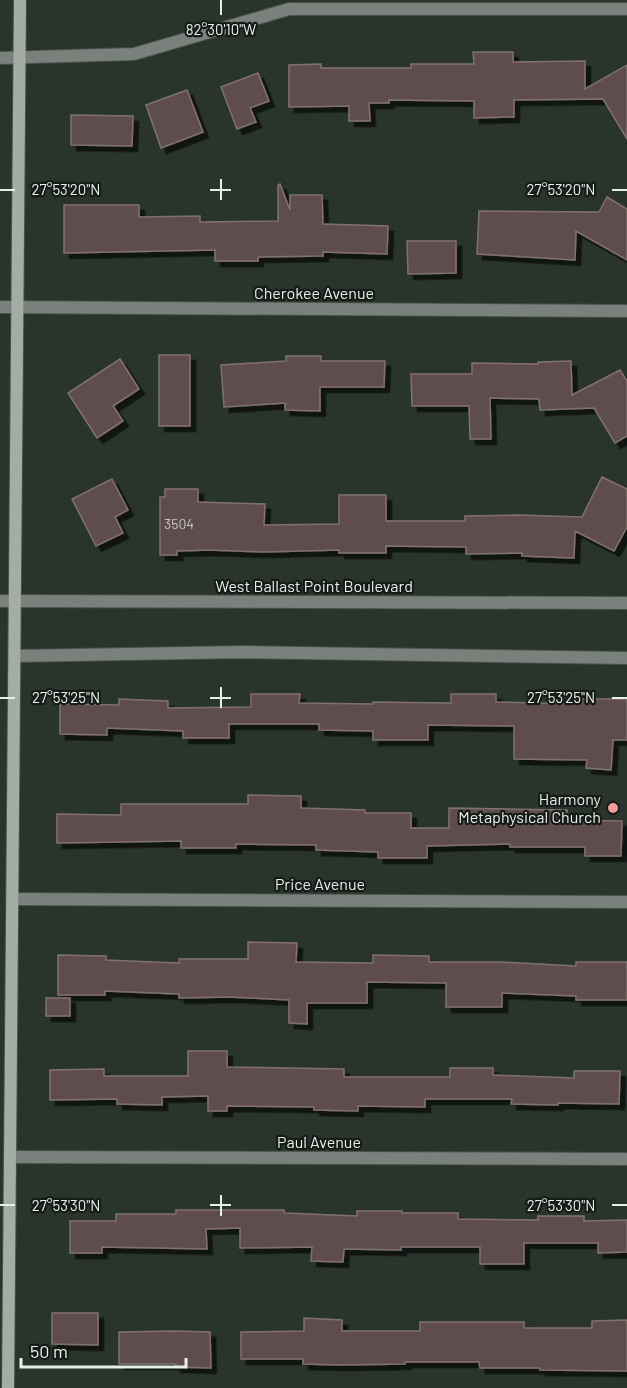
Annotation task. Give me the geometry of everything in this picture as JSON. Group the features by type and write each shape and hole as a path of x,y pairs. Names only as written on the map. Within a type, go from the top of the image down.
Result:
{"street":[{"path":"8,1388 4,1335 10,1157 20,0"},
{"path":"0,58 134,54 289,9 627,9"},
{"name":"Cherokee Avenue","path":"0,307 627,311"},
{"name":"West Ballast Point Boulevard","path":"0,602 627,603"},
{"path":"15,656 243,652 627,658"},
{"name":"Price Avenue","path":"13,899 627,902"},
{"name":"Paul Avenue","path":"10,1157 627,1160"}],"building":[{"path":"473,52 513,52 513,62 585,61 585,89 627,65 627,139 603,99 514,100 514,117 474,118 474,101 389,100 389,103 369,103 370,121 349,121 349,106 289,107 289,65 321,64 321,68 411,68 411,64 474,64"},
{"path":"258,73 269,101 250,108 256,122 237,129 221,87"},
{"path":"187,90 203,132 161,148 146,105"},
{"path":"71,115 133,116 132,146 71,145"},
{"path":"280,184 290,210 290,195 322,195 323,224 388,226 387,254 323,252 323,256 258,257 258,261 215,261 215,250 64,253 64,205 139,205 139,217 200,216 200,222 278,221 278,185"},
{"path":"607,197 627,209 627,260 576,231 575,260 477,254 479,211 599,212"},
{"path":"407,241 456,241 456,273 408,274"},
{"path":"159,355 190,355 190,426 159,426"},
{"path":"286,356 321,356 321,361 385,361 384,387 320,387 320,411 285,410 285,403 224,407 221,365 286,361"},
{"path":"120,359 139,389 113,406 123,421 97,438 68,393"},
{"path":"571,361 572,395 620,370 627,381 627,436 615,443 594,408 540,410 539,399 490,398 491,439 470,439 469,406 412,406 411,374 472,374 472,363 538,364 538,362"},
{"path":"602,477 627,489 627,527 614,551 575,531 574,558 522,556 522,553 466,554 466,547 386,546 386,553 339,553 339,550 263,552 209,550 177,551 177,555 160,555 160,497 165,497 165,489 198,489 198,502 265,504 264,525 339,524 339,495 386,495 386,521 465,521 465,516 582,517"},
{"path":"112,479 128,510 115,517 123,533 96,546 72,499"},
{"path":"251,694 300,694 299,703 373,704 373,702 451,703 451,694 496,694 496,702 578,704 578,699 627,699 627,740 613,740 611,770 586,768 587,760 514,759 514,726 428,725 428,740 373,740 373,731 319,730 319,724 229,724 229,738 183,738 183,731 107,728 107,735 60,734 60,704 119,705 119,699 168,701 168,708 251,707"},
{"path":"248,795 301,796 301,808 365,810 365,813 411,813 411,828 449,828 449,808 567,810 567,820 622,821 621,856 585,856 585,847 510,847 510,844 427,846 427,858 378,858 378,852 316,850 316,845 236,844 236,848 181,848 181,841 57,843 57,814 121,815 121,804 248,804"},
{"path":"248,942 297,943 296,962 373,963 373,955 429,956 429,962 502,962 576,966 576,962 627,962 627,1000 576,1000 576,996 502,993 502,1007 446,1007 446,983 367,982 367,1003 307,1003 307,1024 289,1023 289,1000 230,997 179,998 179,994 105,991 105,995 58,995 58,955 106,956 106,960 179,963 179,959 248,959"},
{"path":"46,998 70,998 70,1016 46,1016"},
{"path":"188,1051 227,1051 227,1067 344,1069 344,1077 450,1077 450,1068 493,1068 493,1075 574,1078 574,1071 620,1071 619,1104 511,1104 512,1099 425,1099 425,1107 358,1106 358,1111 314,1110 314,1107 227,1106 227,1111 208,1111 208,1096 162,1097 162,1105 117,1104 117,1099 50,1100 50,1070 104,1069 104,1076 188,1076"},
{"path":"176,1210 284,1210 284,1213 357,1216 357,1211 402,1211 402,1213 458,1213 458,1219 538,1220 538,1216 584,1216 584,1221 627,1220 627,1252 598,1253 598,1243 524,1243 524,1264 480,1264 480,1247 401,1247 401,1250 344,1249 343,1262 311,1261 312,1247 240,1248 240,1228 206,1229 207,1249 102,1247 102,1253 70,1253 70,1221 116,1221 116,1214 176,1214"},
{"path":"52,1313 98,1313 98,1345 52,1344"},
{"path":"304,1318 342,1320 342,1331 420,1331 420,1322 524,1322 524,1328 592,1328 592,1321 627,1320 627,1371 480,1368 479,1362 341,1365 303,1364 303,1359 241,1359 241,1332 304,1331"},
{"path":"119,1332 210,1332 211,1368 175,1367 176,1364 119,1364"}],"place":[{"name":"Harmony Metaphysical Church","path":"613,808"}]}
